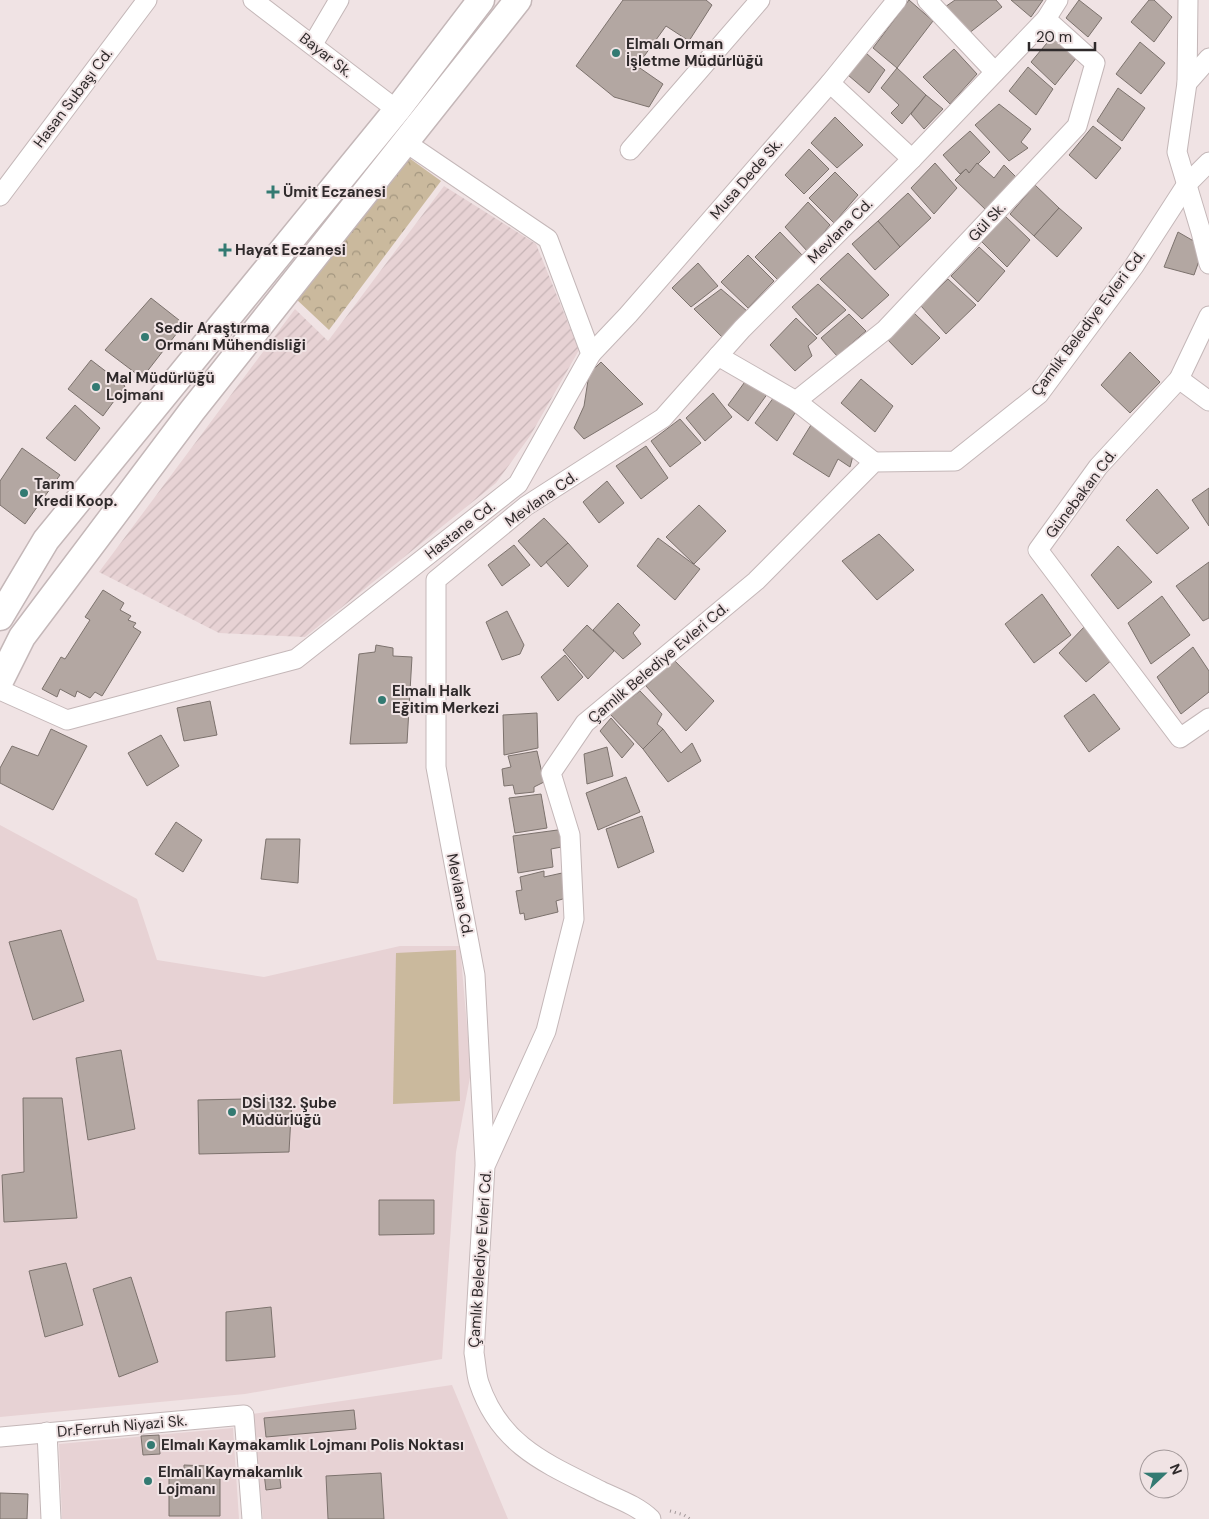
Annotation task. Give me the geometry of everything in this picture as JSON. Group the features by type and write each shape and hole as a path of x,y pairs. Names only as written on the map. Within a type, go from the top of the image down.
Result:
{"main road":[{"path":"0,617 46,540 397,110 481,0"},
{"path":"0,681 22,637 192,411 518,0"}],"street":[{"name":"Hasan Subaşı Cd.","path":"0,196 146,0"},
{"name":"Bayar Sk.","path":"253,0 397,110"},
{"path":"312,44 340,0"},
{"path":"630,150 760,0"},
{"name":"Musa Dede Sk.","path":"591,354 628,315 830,83 897,0"},
{"path":"927,0 995,72"},
{"name":"Mevlana Cd.","path":"485,1166 475,975 436,767 436,580 526,506 663,418 742,328 912,159 1046,20 1058,0"},
{"path":"1188,0 1187,83 1177,152 1209,264"},
{"name":"Gül Sk.","path":"796,402 885,330 1077,126 1095,63 1046,20"},
{"path":"1187,83 1209,58"},
{"path":"830,83 912,159"},
{"path":"405,142 548,239 591,354"},
{"name":"Çamlık Belediye Evleri Cd.","path":"651,1519 632,1506 532,1455 509,1436 492,1412 479,1382 474,1353 485,1166 546,1031 574,919 570,835 551,773 585,723 756,581 874,462 955,461 1039,394 1134,266 1187,184 1209,162"},
{"name":"Günebakan Cd.","path":"1209,316 1179,379 1098,467 1038,550 1180,738 1209,718"},
{"name":"Hastane Cd.","path":"0,690 67,720 296,658 518,484 591,354"},
{"path":"718,356 796,402 874,462"},
{"path":"1179,379 1209,401"},
{"path":"518,484 526,506"},
{"name":"Dr.Ferruh Niyazi Sk.","path":"0,1437 244,1415 252,1519"},
{"path":"47,1432 51,1519"}],"shaded area":[{"path":"444,186 536,244 579,350 530,436 496,483 305,637 219,633 99,572 295,309 328,341"},
{"name":"DSİ 132. Şube Müdürlüğü","path":"0,825 137,899 157,960 264,977 400,946 460,946 471,1072 456,1152 442,1359 245,1394 0,1417"},
{"path":"452,1385 508,1519 263,1519 253,1414"},
{"name":"Elmalı Kaymakamlık Lojmanı","path":"233,1428 239,1519 62,1519 59,1444"}],"green space":[{"path":"405,155 441,181 329,330 295,298"},
{"path":"456,950 460,1101 393,1104 396,953"}],"building":[{"name":"Elmalı Orman İşletme Müdürlüğü","path":"623,0 706,0 712,5 689,41 666,26 637,66 663,84 649,107 614,97 576,66"},
{"path":"909,0 933,21 897,68 873,48"},
{"path":"955,0 996,0 1002,7 968,34 945,7"},
{"path":"1011,0 1043,0 1031,17"},
{"path":"1079,0 1102,18 1088,37 1066,18"},
{"path":"1149,0 1154,0 1172,17 1154,42 1131,22"},
{"path":"1052,37 1077,57 1055,85 1031,62"},
{"path":"1140,42 1165,63 1141,94 1116,74"},
{"path":"954,49 977,74 950,104 923,77"},
{"path":"866,53 885,70 869,93 848,75"},
{"path":"1028,67 1053,89 1036,115 1009,91"},
{"path":"897,68 926,95 902,124 891,113 899,105 881,88"},
{"path":"1118,88 1145,108 1122,141 1097,121"},
{"path":"926,95 943,109 924,129 911,114"},
{"path":"999,104 1031,129 1021,142 1028,148 1009,161 975,125"},
{"path":"835,117 863,145 837,168 811,143"},
{"path":"1093,126 1121,148 1096,179 1069,155"},
{"path":"970,131 990,152 969,173 966,169 960,174 943,155"},
{"path":"809,149 829,169 804,194 785,175"},
{"path":"935,163 957,188 934,214 911,188"},
{"path":"977,163 994,178 1004,165 1018,179 987,211 955,180 966,169 969,173"},
{"path":"835,172 858,195 834,223 809,198"},
{"path":"1035,185 1059,208 1034,236 1010,214"},
{"path":"908,193 931,218 900,247 878,221"},
{"path":"808,202 830,225 808,252 785,227"},
{"path":"1059,208 1082,228 1057,257 1034,236"},
{"path":"1005,216 1030,240 1007,267 982,242"},
{"path":"878,221 900,247 875,270 852,244"},
{"path":"780,232 803,256 778,280 755,257"},
{"path":"1178,232 1204,247 1194,275 1164,267"},
{"path":"979,247 1005,271 978,302 951,276"},
{"path":"848,253 889,295 862,319 820,279"},
{"path":"748,255 774,281 748,308 721,282"},
{"path":"698,263 718,286 691,307 672,288"},
{"path":"948,279 976,305 946,334 921,306"},
{"path":"818,284 846,310 817,335 792,307"},
{"path":"721,289 747,311 723,338 694,309"},
{"name":"Sedir Araştırma Ormanı Mühendisliği","path":"151,298 184,324 142,378 105,350"},
{"path":"914,313 940,338 912,365 887,339"},
{"path":"849,314 866,331 837,356 821,338"},
{"path":"796,318 817,338 808,346 812,356 795,371 770,345"},
{"path":"1130,352 1160,382 1130,413 1101,385"},
{"name":"Mal Müdürlüğü Lojmanı","path":"91,360 125,386 103,416 68,389"},
{"path":"601,362 643,404 584,439 574,428 584,406 589,374"},
{"path":"747,379 768,393 748,421 728,405"},
{"path":"861,379 893,406 875,432 841,403"},
{"path":"713,393 732,417 705,441 686,418"},
{"path":"774,397 795,413 777,441 755,423"},
{"path":"75,405 100,428 75,461 46,438"},
{"path":"680,419 701,443 670,467 651,441"},
{"path":"811,425 854,452 850,467 838,459 829,477 793,454"},
{"path":"646,446 668,478 641,499 616,466"},
{"name":"Tarım Kredi Koop.","path":"22,448 60,475 25,524 0,505 0,481"},
{"path":"607,481 624,503 599,523 583,502"},
{"path":"1209,488 1209,526 1192,500"},
{"path":"1157,489 1189,528 1157,554 1126,520"},
{"path":"699,505 726,531 694,564 666,537"},
{"path":"544,518 568,543 541,567 518,541"},
{"path":"879,534 914,570 877,600 842,561"},
{"path":"658,538 700,569 675,600 637,566"},
{"path":"568,543 588,566 568,587 546,562"},
{"path":"514,545 530,565 502,586 488,565"},
{"path":"1118,546 1152,582 1118,609 1091,575"},
{"path":"1209,562 1209,618 1203,621 1176,586"},
{"path":"103,590 124,603 120,610 131,616 128,620 136,623 133,627 141,632 102,696 95,692 90,698 77,691 75,697 60,689 57,697 42,689 61,657 65,659 90,620 85,617"},
{"path":"1042,594 1071,635 1034,663 1005,624"},
{"path":"1162,596 1190,635 1151,664 1128,623"},
{"path":"618,603 640,625 633,633 641,644 623,659 593,630"},
{"path":"507,611 524,645 520,654 502,660 486,622"},
{"path":"587,625 614,651 588,679 563,650"},
{"path":"1086,625 1113,659 1086,682 1059,653"},
{"name":"Elmalı Halk Eğitim Merkezi","path":"376,645 393,648 393,656 412,657 407,743 350,744 359,654 375,652"},
{"path":"1193,647 1209,671 1209,692 1181,714 1157,677"},
{"path":"565,655 583,677 558,701 541,677"},
{"path":"674,660 714,701 686,731 646,686"},
{"path":"640,691 662,714 657,724 663,729 643,749 610,714"},
{"path":"1094,694 1120,729 1089,752 1064,716"},
{"path":"210,701 217,735 184,741 177,708"},
{"path":"537,713 538,748 504,755 503,715"},
{"path":"611,718 634,744 622,758 600,731"},
{"path":"51,729 87,746 53,810 0,783 0,768 12,746 38,756"},
{"path":"663,729 681,753 692,743 701,761 668,782 643,749"},
{"path":"161,735 179,766 147,786 128,753"},
{"path":"607,747 613,776 587,784 584,754"},
{"path":"537,751 544,782 534,787 534,792 515,794 513,785 504,786 502,769 511,767 508,756"},
{"path":"626,777 640,812 598,830 586,793"},
{"path":"541,794 547,828 515,833 509,798"},
{"path":"642,816 654,852 618,868 606,829"},
{"path":"176,822 202,840 183,872 155,854"},
{"path":"565,829 567,846 551,849 553,867 518,873 513,836"},
{"path":"266,839 300,839 298,883 261,879"},
{"path":"544,871 544,877 562,873 566,898 556,901 558,912 525,920 524,913 520,914 516,891 522,890 520,877"},
{"path":"61,930 84,1001 33,1020 9,942"},
{"path":"121,1050 135,1129 88,1140 76,1058"},
{"path":"23,1098 62,1098 77,1218 4,1222 2,1175 24,1172"},
{"path":"292,1098 289,1152 199,1154 198,1100"},
{"path":"379,1200 434,1200 434,1234 379,1235"},
{"path":"66,1263 83,1325 45,1337 29,1271"},
{"path":"131,1277 158,1362 119,1377 93,1289"},
{"path":"271,1307 275,1357 226,1361 226,1312"},
{"path":"354,1410 356,1429 266,1437 264,1418"},
{"name":"Elmalı Kaymakamlık Lojmanı Polis Noktası","path":"159,1435 160,1454 143,1455 141,1436"},
{"name":"Elmalı Kaymakamlık Lojmanı","path":"184,1465 207,1466 208,1472 220,1472 220,1516 169,1516 169,1472 184,1472"},
{"path":"279,1471 281,1488 266,1490 264,1473"},
{"path":"381,1473 384,1519 328,1519 326,1476"},
{"path":"0,1493 28,1494 27,1519 0,1519"}],"place":[{"name":"Elmalı Orman İşletme Müdürlüğü","path":"616,53"},
{"name":"Ümit Eczanesi","path":"273,192"},
{"name":"Hayat Eczanesi","path":"225,250"},
{"name":"Sedir Araştırma Ormanı Mühendisliği","path":"145,337"},
{"name":"Mal Müdürlüğü Lojmanı","path":"96,387"},
{"name":"Tarım Kredi Koop.","path":"24,493"},
{"name":"Elmalı Halk Eğitim Merkezi","path":"382,700"},
{"name":"DSİ 132. Şube Müdürlüğü","path":"232,1112"},
{"name":"Elmalı Kaymakamlık Lojmanı Polis Noktası","path":"151,1445"},
{"name":"Elmalı Kaymakamlık Lojmanı","path":"148,1481"}]}
